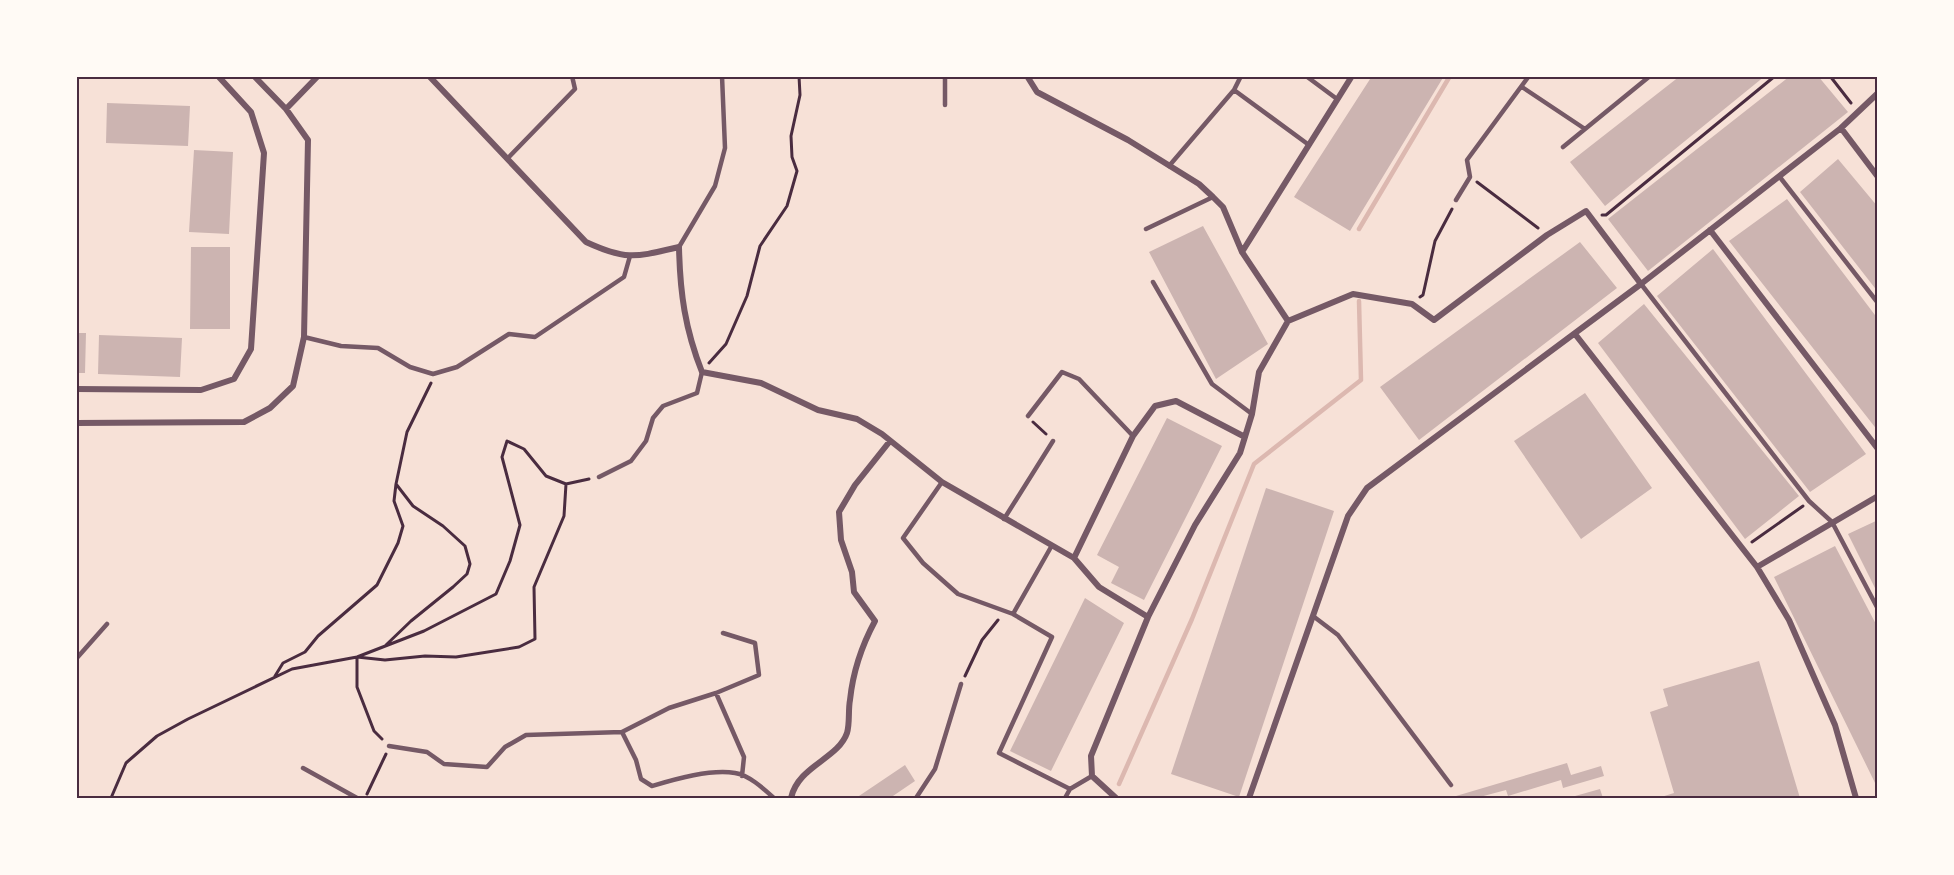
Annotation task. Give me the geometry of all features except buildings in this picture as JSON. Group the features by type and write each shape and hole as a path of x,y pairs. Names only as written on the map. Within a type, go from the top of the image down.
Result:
{"street":[{"path":"76,389 201,390 234,379 251,350 264,153 251,112 218,76"},
{"path":"76,423 244,422 270,408 293,386 304,337 308,140 286,109 254,76"},
{"path":"286,109 318,76"},
{"path":"1027,76 1037,92 1128,140 1199,184 1213,197 1223,207 1242,252 1288,321"},
{"path":"1242,252 1352,76"},
{"path":"432,78 586,242 615,256 643,256 679,247 680,297 691,345 702,372 761,383 818,410 857,419 890,441 942,482 1051,547 1074,558 1100,587 1148,617"},
{"path":"1249,798 1348,516 1367,488 1641,284 1841,128 1878,93"},
{"path":"1841,128 1878,177"},
{"path":"1116,798 1092,776 1091,756 1148,617 1195,525 1240,453 1252,414 1259,372 1288,321 1353,294 1412,304 1434,320 1546,235 1586,211 1641,284"},
{"path":"1710,230 1878,449"},
{"path":"1575,334 1741,550 1757,567 1789,620 1835,725 1856,798"},
{"path":"1074,558 1133,436 1155,406 1176,401 1245,437"},
{"path":"791,798 793,788 800,777 826,758 846,734 854,668 875,621 854,592 852,572 841,540 839,512 855,485 890,441"},
{"path":"1757,567 1878,496"}],"lane":[{"path":"507,159 575,89 572,76"},
{"path":"679,247 715,186 724,148 723,76"},
{"path":"945,76 945,105"},
{"path":"1169,166 1233,90 1241,76"},
{"path":"1306,76 1337,99"},
{"path":"1456,200 1470,177 1467,160 1529,76"},
{"path":"1563,147 1650,76"},
{"path":"1522,87 1585,129"},
{"path":"1233,90 1309,145"},
{"path":"1779,176 1878,303"},
{"path":"1146,229 1213,197"},
{"path":"304,337 341,346 378,348 410,367 433,374 457,367 509,334 535,337 552,327 624,277 630,256"},
{"path":"1153,282 1212,384 1252,414"},
{"path":"1641,284 1809,501 1832,522 1878,609"},
{"path":"599,477 631,461 646,441 653,418 663,406 696,393 702,372"},
{"path":"1028,416 1062,372 1079,379 1133,436"},
{"path":"1004,519 1053,441"},
{"path":"942,482 903,538 923,563 958,594 1013,614 1052,637 999,753 1070,789"},
{"path":"1013,614 1051,547"},
{"path":"1313,616 1338,635 1451,785"},
{"path":"76,659 107,624"},
{"path":"389,746 427,752 444,764 487,767 505,747 526,735 622,732 669,708 716,693 759,675 755,644 723,633"},
{"path":"916,798 934,770 962,684"},
{"path":"716,693 744,757 742,776"},
{"path":"622,732 636,760 641,779 652,786 684,776 736,773 762,787 774,798"},
{"path":"303,768 357,798"},
{"path":"1065,798 1070,789 1092,776"}],"path":[{"path":"702,372 726,344 747,296 760,246 787,206 797,171 792,157 791,136 800,95 799,76"},
{"path":"1586,211 1606,215 1775,76"},
{"path":"1830,76 1857,112"},
{"path":"1470,177 1546,235"},
{"path":"1412,304 1424,295 1435,241 1456,200"},
{"path":"274,679 284,663 305,652 318,636 377,585 398,543 403,526 394,501 407,432 429,391 433,374"},
{"path":"1028,416 1053,441"},
{"path":"111,798 126,763 158,736 292,669 357,657 385,647 424,631 495,594 510,561 520,525 502,457 507,441 525,449 546,476 566,484 599,477"},
{"path":"385,647 411,621 453,587 466,574 470,564 465,546 443,526 413,506 396,484"},
{"path":"357,657 385,660 425,656 456,657 519,647 535,639 534,587 564,516 566,484"},
{"path":"1741,550 1809,501"},
{"path":"962,684 982,640 996,621 1013,614"},
{"path":"357,657 357,687 374,731 389,746 380,771 364,798"}],"waterway":[{"path":"1359,229 1450,76"},
{"path":"1119,784 1192,619 1254,464 1361,380 1359,301"}]}
